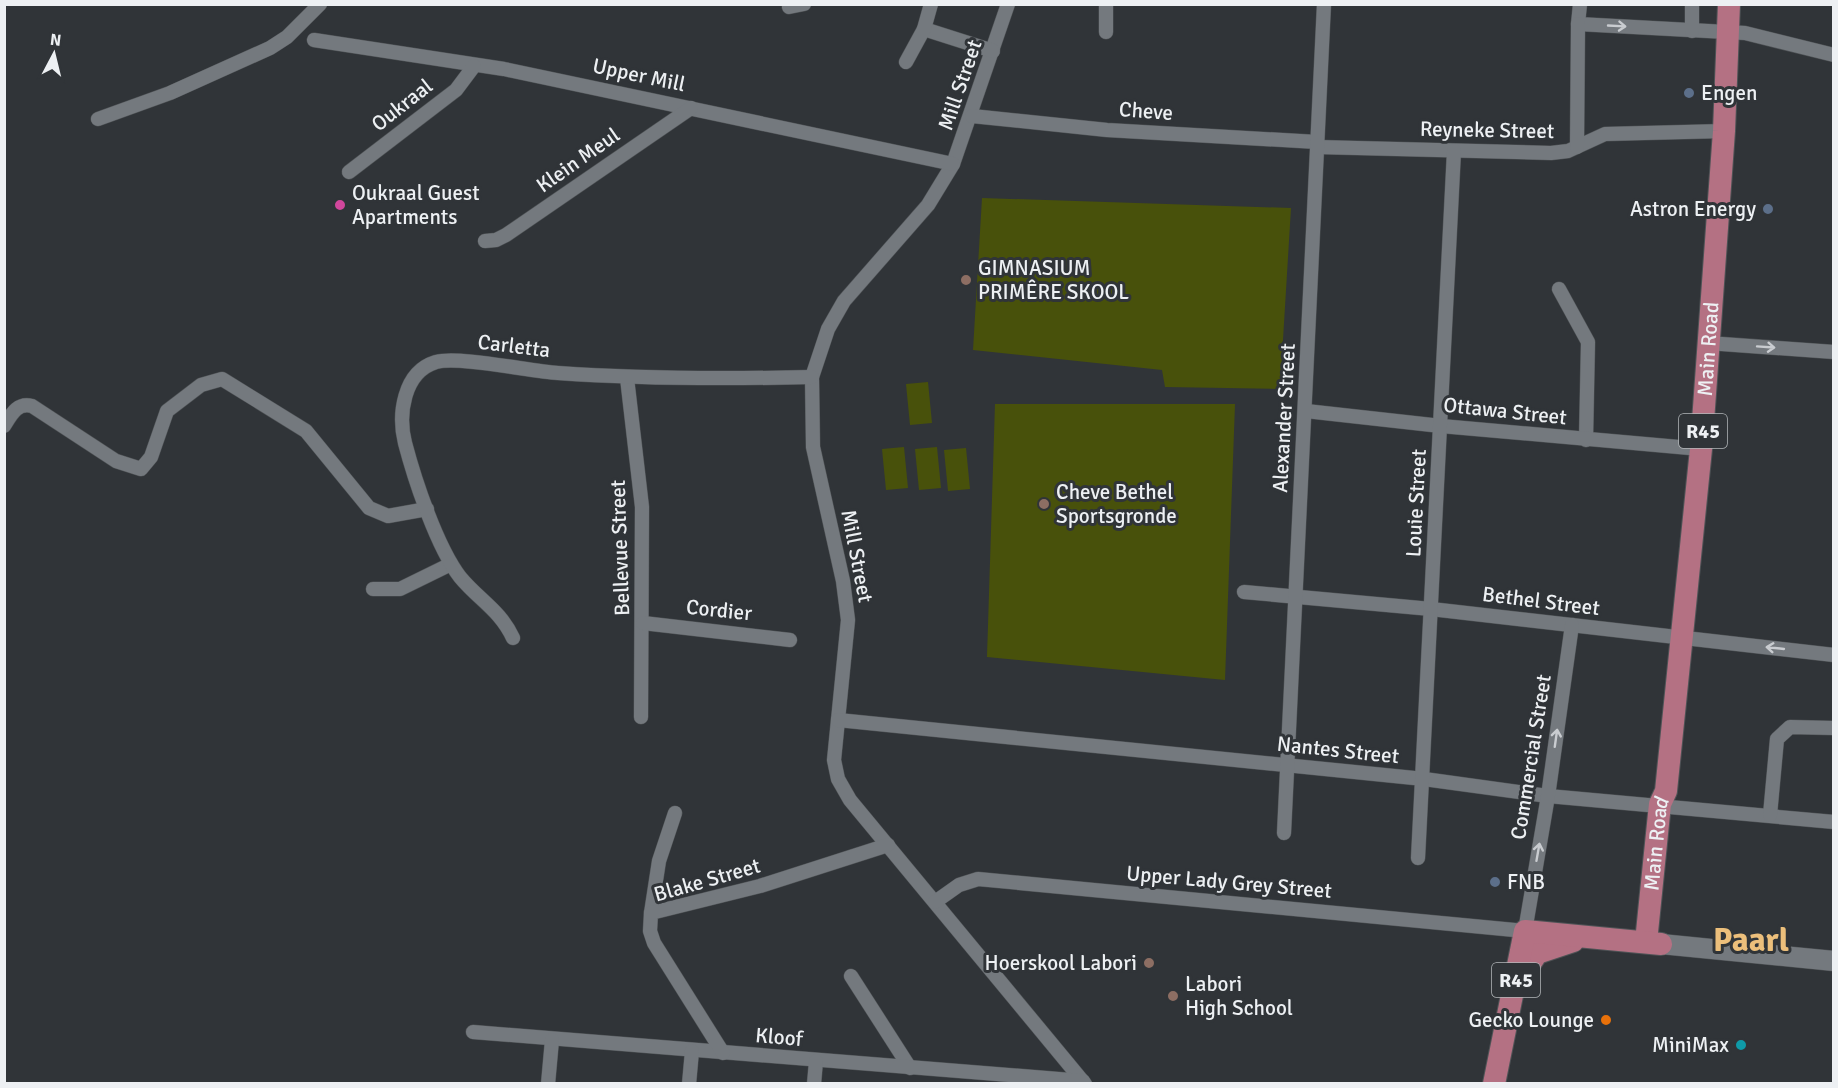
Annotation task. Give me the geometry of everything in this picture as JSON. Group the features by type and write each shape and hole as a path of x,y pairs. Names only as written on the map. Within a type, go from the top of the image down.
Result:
{"main road":[{"name":"Main Road","path":"1654,943 1665,800 1701,449 1724,130 1729,4"},
{"name":"R45","path":"1494,1083 1525,931 1654,943"},
{"path":"1513,996 1526,967 1537,952 1592,937"},
{"path":"1654,943 1833,961"}],"street":[{"path":"99,119 170,93 270,48 287,37 320,4"},
{"path":"789,7 804,4"},
{"path":"906,62 924,28 931,4"},
{"name":"Mill Street","path":"1008,4 972,116 953,164 927,205 844,301 828,329 812,377 813,447 846,603 847,642 834,760 841,787 850,800 1084,1082"},
{"path":"1106,4 1106,32"},
{"name":"Alexander Street","path":"1284,833 1289,767 1324,4"},
{"path":"1576,147 1580,4"},
{"path":"1692,4 1692,31"},
{"path":"1578,24 1745,33 1833,56"},
{"path":"924,28 993,51"},
{"name":"Upper Mill","path":"314,40 504,69 953,164"},
{"name":"Oukraal","path":"350,172 456,90 474,66"},
{"name":"Klein Meul","path":"485,241 496,240 506,235 691,108"},
{"name":"Cheve","path":"972,116 1107,130 1317,145"},
{"name":"Reyneke Street","path":"1317,145 1551,153 1576,147 1605,134 1724,130"},
{"name":"Louie Street","path":"1418,858 1424,780 1454,151"},
{"path":"1559,289 1588,342 1586,440"},
{"path":"1708,343 1833,352"},
{"name":"Carletta","path":"513,638 500,615 462,579 451,564 427,509 402,430 403,406 407,393 421,370 437,362 457,360 523,370 627,378 812,377"},
{"name":"Bellevue Street","path":"627,378 642,507 641,717"},
{"path":"4,426 16,408 32,406 116,461 141,469 152,457 167,411 201,385 222,379 306,432 369,508 388,516 427,509"},
{"name":"Ottawa Street","path":"1306,411 1586,440 1701,449"},
{"path":"373,589 400,589 451,564"},
{"name":"Bethel Street","path":"1244,592 1431,609 1833,655"},
{"name":"Cordier","path":"643,623 790,640"},
{"name":"Commercial Street","path":"1525,931 1548,796 1572,625"},
{"name":"Nantes Street","path":"838,720 1424,780 1548,796 1665,800 1833,822"},
{"path":"1770,815 1777,739 1790,727 1833,728"},
{"path":"651,913 659,861 675,813"},
{"name":"Blake Street","path":"723,1053 654,943 650,931 651,913 760,886 888,845"},
{"name":"Upper Lady Grey Street","path":"935,902 958,885 978,879 1525,931"},
{"path":"851,976 910,1068"},
{"name":"Kloof","path":"473,1032 1084,1082"},
{"path":"549,1083 552,1040"},
{"path":"689,1083 692,1051"},
{"path":"814,1083 816,1061"}],"green space":[{"path":"982,198 1291,208 1280,389 1165,387 1162,370 973,350"},
{"path":"928,382 932,423 910,425 906,384"},
{"path":"995,404 1235,404 1225,680 987,657"},
{"path":"904,447 908,488 886,490 882,449"},
{"path":"937,447 941,488 919,490 915,449"},
{"path":"966,448 970,489 948,491 944,450"}],"place":[{"name":"Engen","path":"1689,93"},
{"name":"Oukraal Guest Apartments","path":"340,205"},
{"name":"Astron Energy","path":"1768,209"},
{"name":"GIMNASIUM PRIMÊRE SKOOL","path":"966,280"},
{"name":"Cheve Bethel Sportsgronde","path":"1044,504"},
{"name":"FNB","path":"1495,882"},
{"name":"Hoerskool Labori","path":"1149,963"},
{"name":"Labori High School","path":"1173,996"},
{"name":"Gecko Lounge","path":"1606,1020"},
{"name":"MiniMax","path":"1741,1045"}],"district":[{"name":"Paarl","path":"1751,940"}]}
